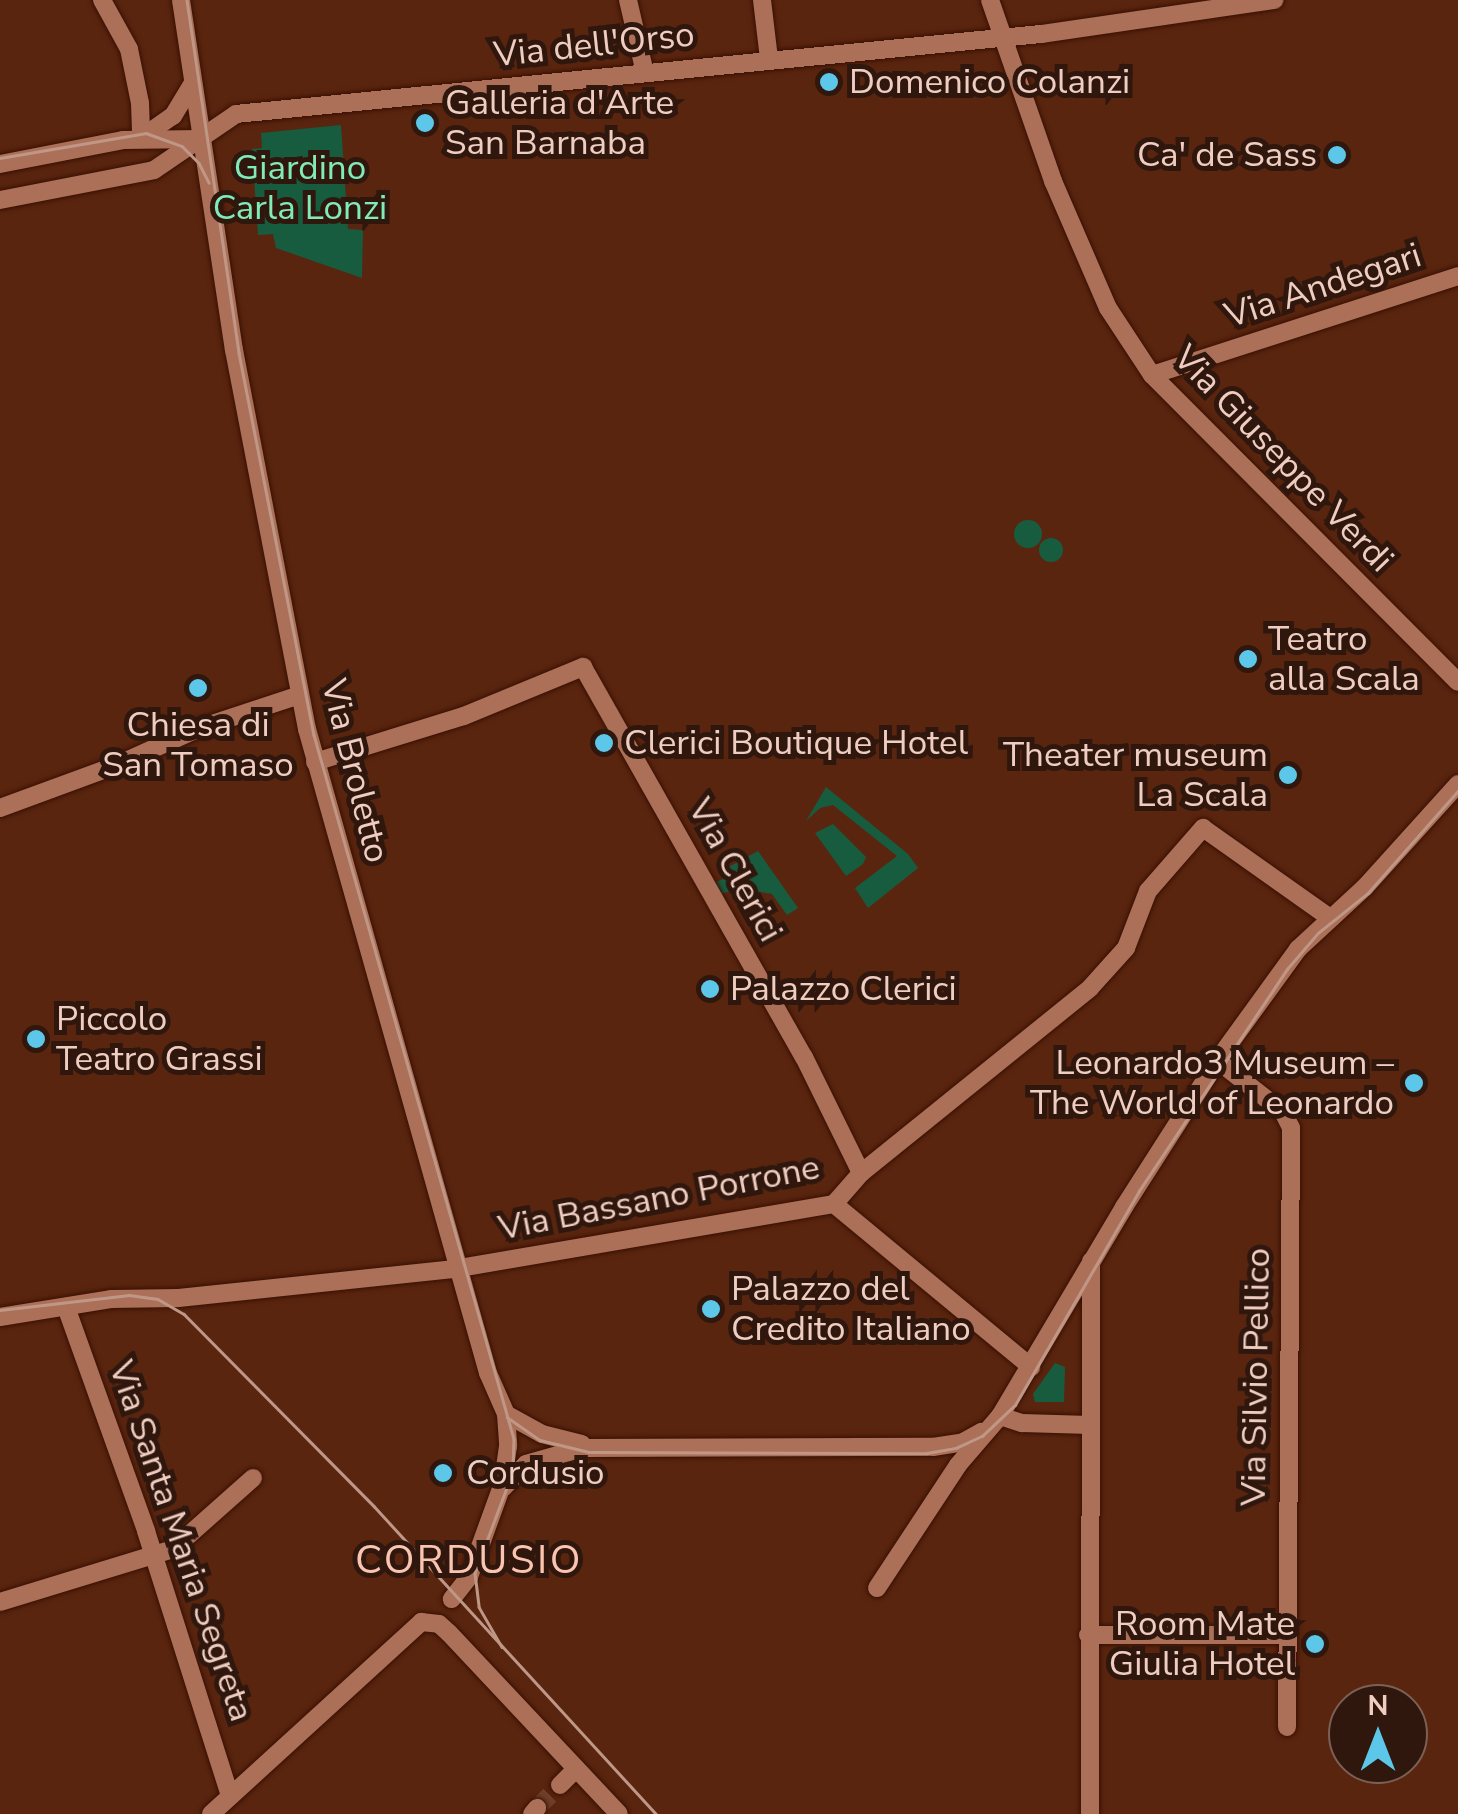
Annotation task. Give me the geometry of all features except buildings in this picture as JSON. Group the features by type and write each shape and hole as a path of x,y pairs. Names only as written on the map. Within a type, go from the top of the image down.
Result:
{"street":[{"path":"102,0 129,49 140,103 141,138"},
{"name":"Via Broletto","path":"181,0 234,350 300,695 458,1268 504,1409 508,1453 500,1494"},
{"path":"628,0 645,73"},
{"path":"762,0 770,59"},
{"name":"Via Giuseppe Verdi","path":"990,0 1053,181 1108,308 1152,375 1458,682"},
{"name":"Via dell'Orso","path":"0,200 145,173 172,162 236,114 1001,38 1275,0"},
{"path":"141,138 173,116 192,82"},
{"path":"0,164 141,138 201,139"},
{"name":"Via Andegari","path":"1152,375 1458,276"},
{"name":"Via Clerici","path":"316,762 464,716 584,667 828,1106 861,1173"},
{"path":"0,808 117,766 197,729 300,695"},
{"path":"878,1588 958,1465 1000,1416 1091,1260 1218,1061 1298,949 1386,865 1458,784"},
{"name":"Via Bassano Porrone","path":"0,1317 156,1297 458,1268 834,1204 861,1173 1090,988 1126,948 1148,892 1202,828 1330,918"},
{"name":"Via Silvio Pellico","path":"1218,1061 1283,1112 1292,1128 1287,1727"},
{"path":"834,1204 1031,1366"},
{"path":"1090,1812 1091,1260"},
{"name":"Via Santa Maria Segreta","path":"66,1307 153,1556 230,1796"},
{"path":"504,1409 554,1438 617,1448"},
{"path":"1000,1416 1022,1423 1090,1425"},
{"path":"452,1599 468,1577 500,1494 514,1473 544,1456 617,1448 934,1448 970,1438 1000,1416"},
{"path":"0,1602 173,1549 253,1478"},
{"path":"212,1814 420,1622 439,1624 619,1814"},
{"path":"1088,1634 1287,1635"},
{"path":"560,1785 576,1769"}],"green space":[{"name":"Giardino Carla Lonzi","path":"341,125 348,229 363,230 362,278 276,248 273,234 258,235 252,149 262,148 261,133"},
{"path":"1028,520 1038,524 1042,534 1038,544 1028,548 1018,544 1014,534 1018,524"},
{"path":"1051,538 1063,550 1051,562 1039,550"},
{"path":"826,787 908,854 918,868 868,908 855,888 897,856 833,805 820,808 806,821"},
{"path":"833,824 866,857 863,864 846,876 815,833"},
{"path":"758,851 798,908 787,915 772,894 738,888 719,895 713,884 730,875 727,868"},
{"path":"1055,1363 1065,1367 1064,1402 1035,1402 1033,1394"}],"tunnel":[{"path":"537,1808 560,1785"}],"tram line":[{"path":"187,0 239,353 314,735 514,1439 513,1472 475,1573 479,1607 502,1647"},
{"path":"0,158 146,133 182,146 199,163 209,183"},
{"path":"507,1417 540,1440 589,1452 927,1453 956,1448 982,1436 1015,1405 1139,1191 1287,969 1318,933 1368,893 1458,791"},
{"path":"0,1310 129,1295 158,1299 184,1314 374,1506 656,1814"}],"place":[{"name":"Domenico Colanzi","path":"829,82"},
{"name":"Galleria d'Arte San Barnaba","path":"425,123"},
{"name":"Ca' de Sass","path":"1337,155"},
{"name":"Teatro alla Scala","path":"1248,659"},
{"name":"Chiesa di San Tomaso","path":"198,688"},
{"name":"Clerici Boutique Hotel","path":"604,743"},
{"name":"Theater museum La Scala","path":"1288,775"},
{"name":"Palazzo Clerici","path":"710,989"},
{"name":"Piccolo Teatro Grassi","path":"36,1039"},
{"name":"Leonardo3 Museum – The World of Leonardo","path":"1414,1083"},
{"name":"Palazzo del Credito Italiano","path":"711,1309"},
{"name":"Cordusio","path":"443,1473"},
{"name":"Room Mate Giulia Hotel","path":"1315,1644"}],"district":[{"name":"CORDUSIO","path":"469,1560"}]}
